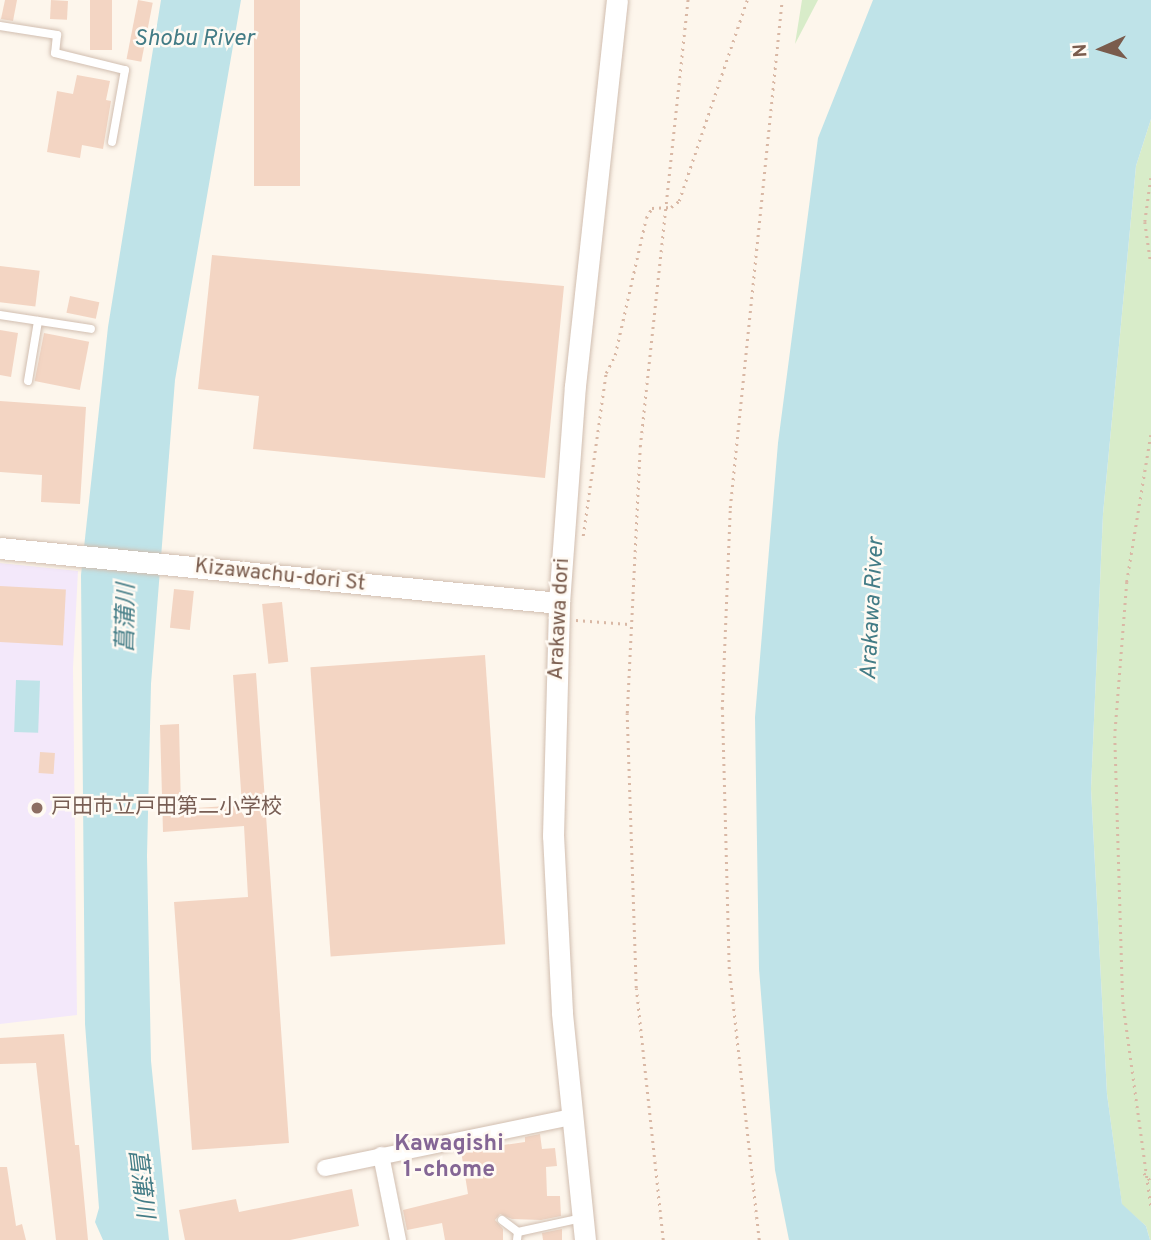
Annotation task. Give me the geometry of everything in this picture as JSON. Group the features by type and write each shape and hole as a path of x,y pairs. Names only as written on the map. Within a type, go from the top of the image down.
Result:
{"street":[{"name":"Arakawa dori","path":"585,1240 571,1117 552,836 559,611 575,386 617,0"},
{"name":"Kizawachu-dori St","path":"0,548 559,611"},
{"path":"325,1168 381,1154 571,1117"},
{"path":"381,1154 398,1240"}],"lane":[{"path":"0,26 57,36 55,53 125,70 112,142"},
{"path":"0,314 91,329"},
{"path":"28,381 38,321"},
{"path":"502,1220 517,1236 583,1218"}],"path":[{"path":"663,1240 642,1068 631,906 626,775 629,624 640,447 688,0"},
{"path":"582,545 606,373 615,355 646,218 652,208 664,209 679,201 747,0"},
{"path":"759,1240 729,969 722,709 730,508 782,0"},
{"path":"1151,178 1145,222 1151,264"},
{"path":"1151,435 1127,582 1115,736 1123,1002 1143,1170 1151,1207"},
{"path":"559,611 629,624"},
{"path":"1143,1170 1151,1181"}],"shaded area":[{"name":"戸田市立戸田第二小学校","path":"0,563 78,571 73,668 77,1015 0,1024"}],"green space":[{"path":"802,0 818,0 795,44"},
{"path":"1151,119 1150,1240 1146,1226 1122,1205 1107,1094 1091,789 1103,514 1136,166"}],"water":[{"path":"161,0 241,0 175,380 151,684 147,856 151,1061 169,1240 103,1240 95,1222 99,1208 85,1024 81,575 108,327"},
{"name":"Arakawa River","path":"873,0 1151,0 1151,119 1136,166 1103,514 1091,789 1107,1094 1122,1204 1146,1226 1150,1240 789,1240 775,1170 759,969 755,717 778,443 818,138"},
{"path":"16,680 40,681 38,733 14,732"}],"building":[{"path":"5,0 17,0 13,21 1,19"},
{"path":"51,0 68,1 67,20 50,19"},
{"path":"90,0 112,0 112,50 90,50"},
{"path":"138,0 153,3 141,62 127,59"},
{"path":"254,0 300,0 300,186 254,186"},
{"path":"77,75 110,81 106,100 111,101 103,149 82,145 80,158 47,152 57,91 73,94"},
{"path":"212,255 564,286 545,478 253,449 259,396 198,389"},
{"path":"0,266 40,271 35,307 0,302"},
{"path":"70,296 99,302 96,319 66,313"},
{"path":"0,330 18,333 11,377 0,375"},
{"path":"44,333 89,342 80,390 35,381"},
{"path":"0,401 86,407 80,504 41,502 42,475 0,472"},
{"path":"0,586 66,589 63,645 0,642"},
{"path":"174,589 194,591 190,630 170,628"},
{"path":"282,602 288,662 268,664 262,604"},
{"path":"485,655 505,944 331,957 310,667"},
{"path":"256,673 289,1143 192,1150 174,902 248,897 244,826 163,832 160,725 179,724 181,809 242,805 233,675"},
{"path":"40,752 55,753 53,774 39,773"},
{"path":"64,1034 88,1240 56,1240 36,1063 0,1064 0,1038"},
{"path":"540,1134 542,1149 555,1148 557,1166 546,1167 547,1196 560,1196 561,1216 541,1220 512,1219 500,1214 495,1220 503,1229 503,1240 445,1240 442,1223 407,1230 403,1210 468,1194 461,1151 525,1142 525,1137"},
{"path":"0,1167 7,1167 16,1226 22,1224 26,1240 0,1240"},
{"path":"352,1189 359,1226 290,1240 185,1240 179,1210 236,1199 239,1212"},
{"path":"562,1229 562,1240 543,1240 542,1233"}],"place":[{"name":"戸田市立戸田第二小学校","path":"37,808"}],"district":[{"name":"Kawagishi 1-chome","path":"449,1158"}],"water label":[{"name":"Shobu River","path":"194,40"},
{"name":"菖蒲川","path":"128,618"},
{"name":"菖蒲川","path":"139,1184"}]}
